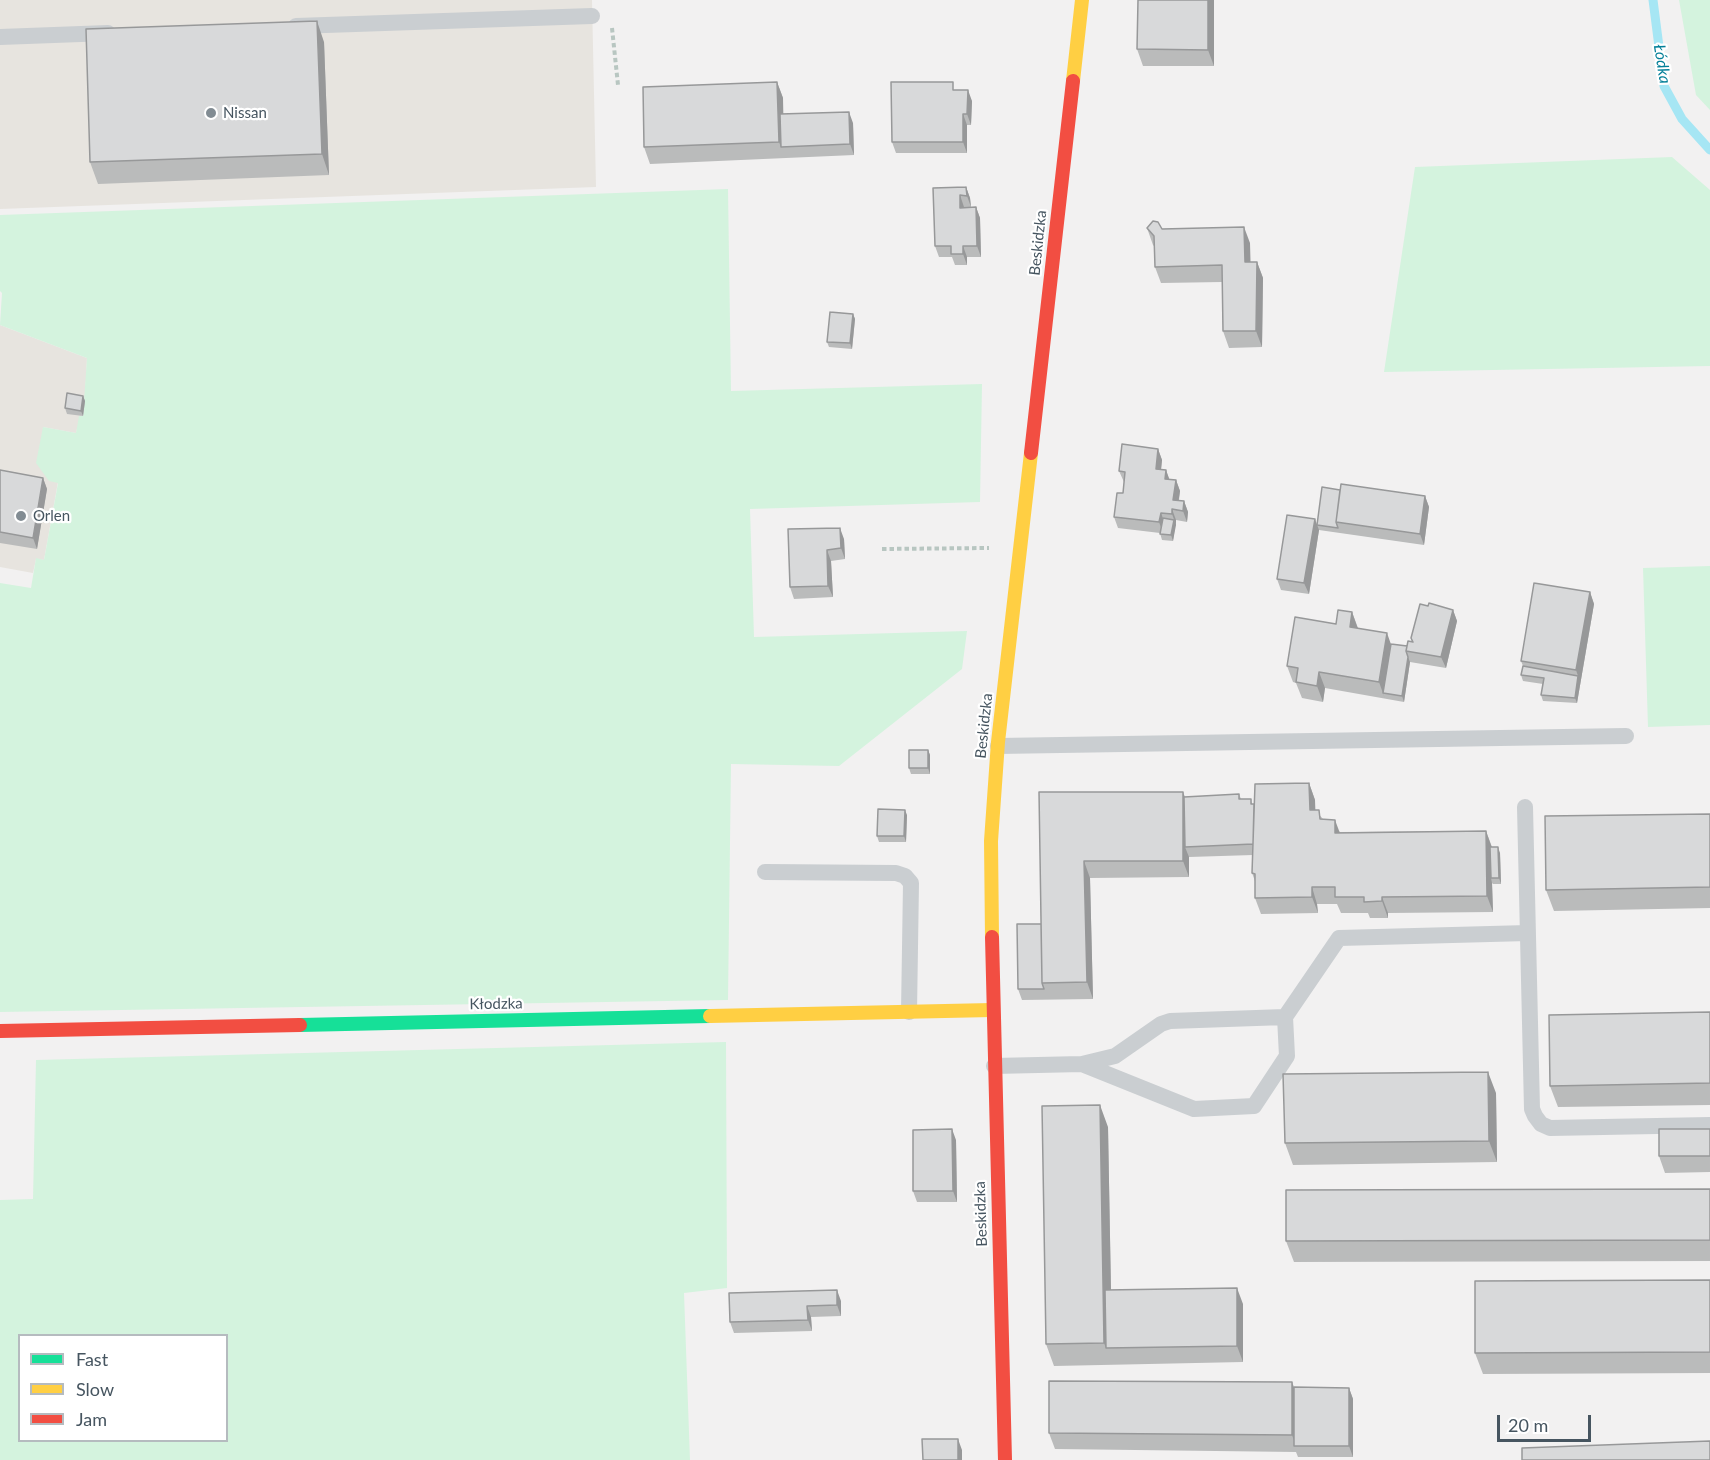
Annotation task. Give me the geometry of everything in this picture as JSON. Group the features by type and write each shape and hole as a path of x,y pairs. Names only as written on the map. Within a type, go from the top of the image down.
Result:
{"street":[{"name":"Beskidzka","path":"1005,1460 992,1010 991,841 998,746 1082,0"},
{"name":"Kłodzka","path":"0,1031 992,1010"}],"lane":[{"path":"283,27 592,16"},
{"path":"0,37 127,32"},
{"path":"998,746 1626,736"},
{"path":"1525,807 1532,1109 1540,1124 1550,1128 1710,1125"},
{"path":"765,872 896,873 905,876 911,883 909,1012"},
{"path":"1082,1064 1194,1109 1254,1106 1287,1056 1285,1017 1339,938 1528,933"},
{"path":"994,1066 1082,1064 1115,1056 1161,1024 1170,1021 1285,1017"}],"path":[{"path":"592,16 605,20 613,31 618,85"},
{"path":"882,549 1020,548"}],"shaded area":[{"path":"0,0 592,0 596,187 0,209"},
{"name":"Orlen","path":"0,325 87,358 85,401 76,433 43,427 58,482 44,560 36,559 33,573 0,567"}],"green space":[{"path":"1679,0 1710,0 1710,110 1696,95"},
{"path":"1672,157 1710,190 1710,366 1384,372 1415,167"},
{"path":"728,189 731,391 982,384 980,502 750,509 754,637 967,631 962,669 839,766 731,764 728,1000 0,1012 0,583 31,588 36,558 44,560 58,483 49,481 36,463 43,427 76,433 79,416 83,416 87,358 0,325 2,293 0,291 0,215"},
{"path":"1710,566 1710,725 1648,727 1643,568"},
{"path":"726,1042 727,1288 684,1293 690,1460 0,1460 0,1200 33,1199 36,1060"}],"building":[{"path":"1138,0 1208,0 1208,50 1137,49"},
{"name":"Nissan","path":"317,21 322,154 90,162 86,29"},
{"path":"777,82 779,142 644,147 643,87"},
{"path":"891,82 953,82 953,90 968,90 967,114 963,114 963,142 892,142"},
{"path":"849,112 850,144 781,147 780,114"},
{"path":"966,187 967,196 960,195 960,208 976,207 977,246 963,246 963,254 951,254 951,246 935,246 933,188"},
{"path":"1153,221 1158,222 1162,229 1244,227 1245,262 1257,262 1256,331 1223,331 1222,265 1155,267 1154,236 1147,228"},
{"path":"830,312 853,314 850,343 827,342"},
{"path":"67,393 83,396 81,411 65,408"},
{"path":"1122,444 1158,449 1156,469 1166,470 1165,479 1176,480 1173,500 1184,501 1183,511 1172,509 1172,514 1161,513 1159,522 1114,517 1117,493 1123,493 1125,472 1119,471"},
{"name":"Orlen","path":"0,470 43,478 33,538 0,532"},
{"path":"1341,484 1425,496 1420,534 1336,522"},
{"path":"1322,487 1340,490 1336,522 1338,528 1317,525"},
{"path":"1287,515 1315,519 1304,583 1277,579"},
{"path":"1163,518 1174,520 1171,535 1160,534"},
{"path":"840,528 841,548 827,550 828,586 790,587 788,529"},
{"path":"1534,583 1590,592 1576,670 1521,661"},
{"path":"1429,603 1453,610 1441,657 1406,651 1408,641 1413,642 1411,638 1420,604 1428,606"},
{"path":"1338,610 1352,612 1350,627 1387,633 1379,682 1319,672 1317,686 1296,682 1298,668 1287,666 1295,617 1336,624"},
{"path":"1391,644 1407,646 1408,657 1402,696 1383,693"},
{"path":"1523,666 1578,676 1575,698 1541,695 1544,678 1521,675"},
{"path":"909,750 928,750 928,768 909,768"},
{"path":"1309,783 1310,810 1319,810 1320,819 1335,820 1335,833 1486,831 1487,896 1382,897 1382,901 1364,902 1364,897 1335,897 1335,887 1312,887 1312,897 1255,898 1255,874 1252,873 1255,784"},
{"path":"1039,792 1183,792 1183,861 1084,861 1087,982 1042,983"},
{"path":"1239,794 1239,799 1251,799 1251,804 1254,804 1253,844 1185,847 1184,797"},
{"path":"878,809 905,810 904,836 877,836"},
{"path":"1710,814 1710,887 1546,890 1545,816"},
{"path":"1490,847 1498,847 1499,878 1491,878"},
{"path":"1017,924 1041,924 1044,989 1018,989"},
{"path":"1710,1012 1710,1083 1550,1086 1549,1015"},
{"path":"1488,1072 1489,1141 1285,1143 1283,1074"},
{"path":"1100,1105 1104,1343 1046,1344 1042,1106"},
{"path":"952,1129 953,1191 913,1191 913,1130"},
{"path":"1659,1129 1710,1129 1710,1156 1659,1156"},
{"path":"1710,1189 1710,1240 1286,1241 1286,1190"},
{"path":"1710,1280 1710,1352 1475,1353 1475,1281"},
{"path":"1237,1288 1237,1346 1106,1348 1105,1290"},
{"path":"837,1290 837,1305 807,1306 808,1320 730,1322 729,1293"},
{"path":"1049,1381 1292,1382 1292,1435 1049,1433"},
{"path":"1294,1387 1349,1388 1349,1446 1294,1446"},
{"path":"922,1439 958,1439 958,1460 923,1460"},
{"path":"1710,1441 1710,1460 1522,1460 1522,1448"}],"waterway":[{"name":"Łódka","path":"1653,0 1664,86 1682,119 1710,150"}],"traffic: fast":[{"path":"300,1025 710,1016"}],"traffic: slow":[{"path":"1073,81 1082,0"},
{"path":"992,937 991,841 998,742 1031,453"},
{"path":"710,1016 992,1010"}],"traffic: jam":[{"path":"1031,453 1073,81"},
{"path":"992,937 1005,1460"},
{"path":"0,1031 300,1025"}],"place":[{"name":"Nissan","path":"211,113"},
{"name":"Orlen","path":"21,516"}]}
